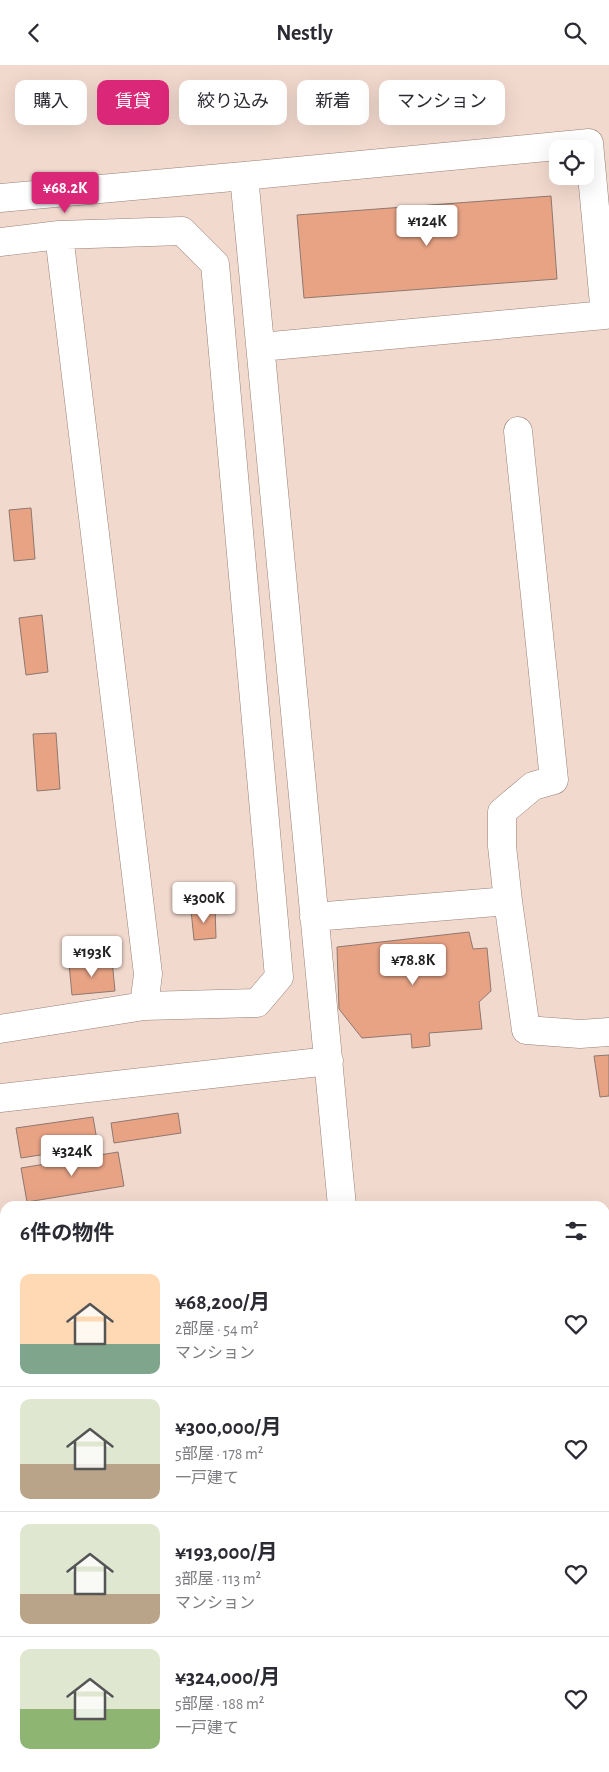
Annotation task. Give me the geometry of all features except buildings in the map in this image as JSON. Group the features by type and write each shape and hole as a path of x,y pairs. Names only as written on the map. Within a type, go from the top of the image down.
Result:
{"street":[{"path":"0,198 589,143 605,315 261,347"},
{"path":"244,176 342,1201"},
{"path":"0,242 59,235 182,231 215,265 279,977 257,1003 144,1006 0,1029"},
{"path":"59,235 148,974 144,1006"},
{"path":"518,431 554,780 533,786 502,813 502,846 508,901 526,1030 580,1034 609,1032"},
{"path":"314,917 508,901"},
{"path":"0,1097 329,1061"}]}
